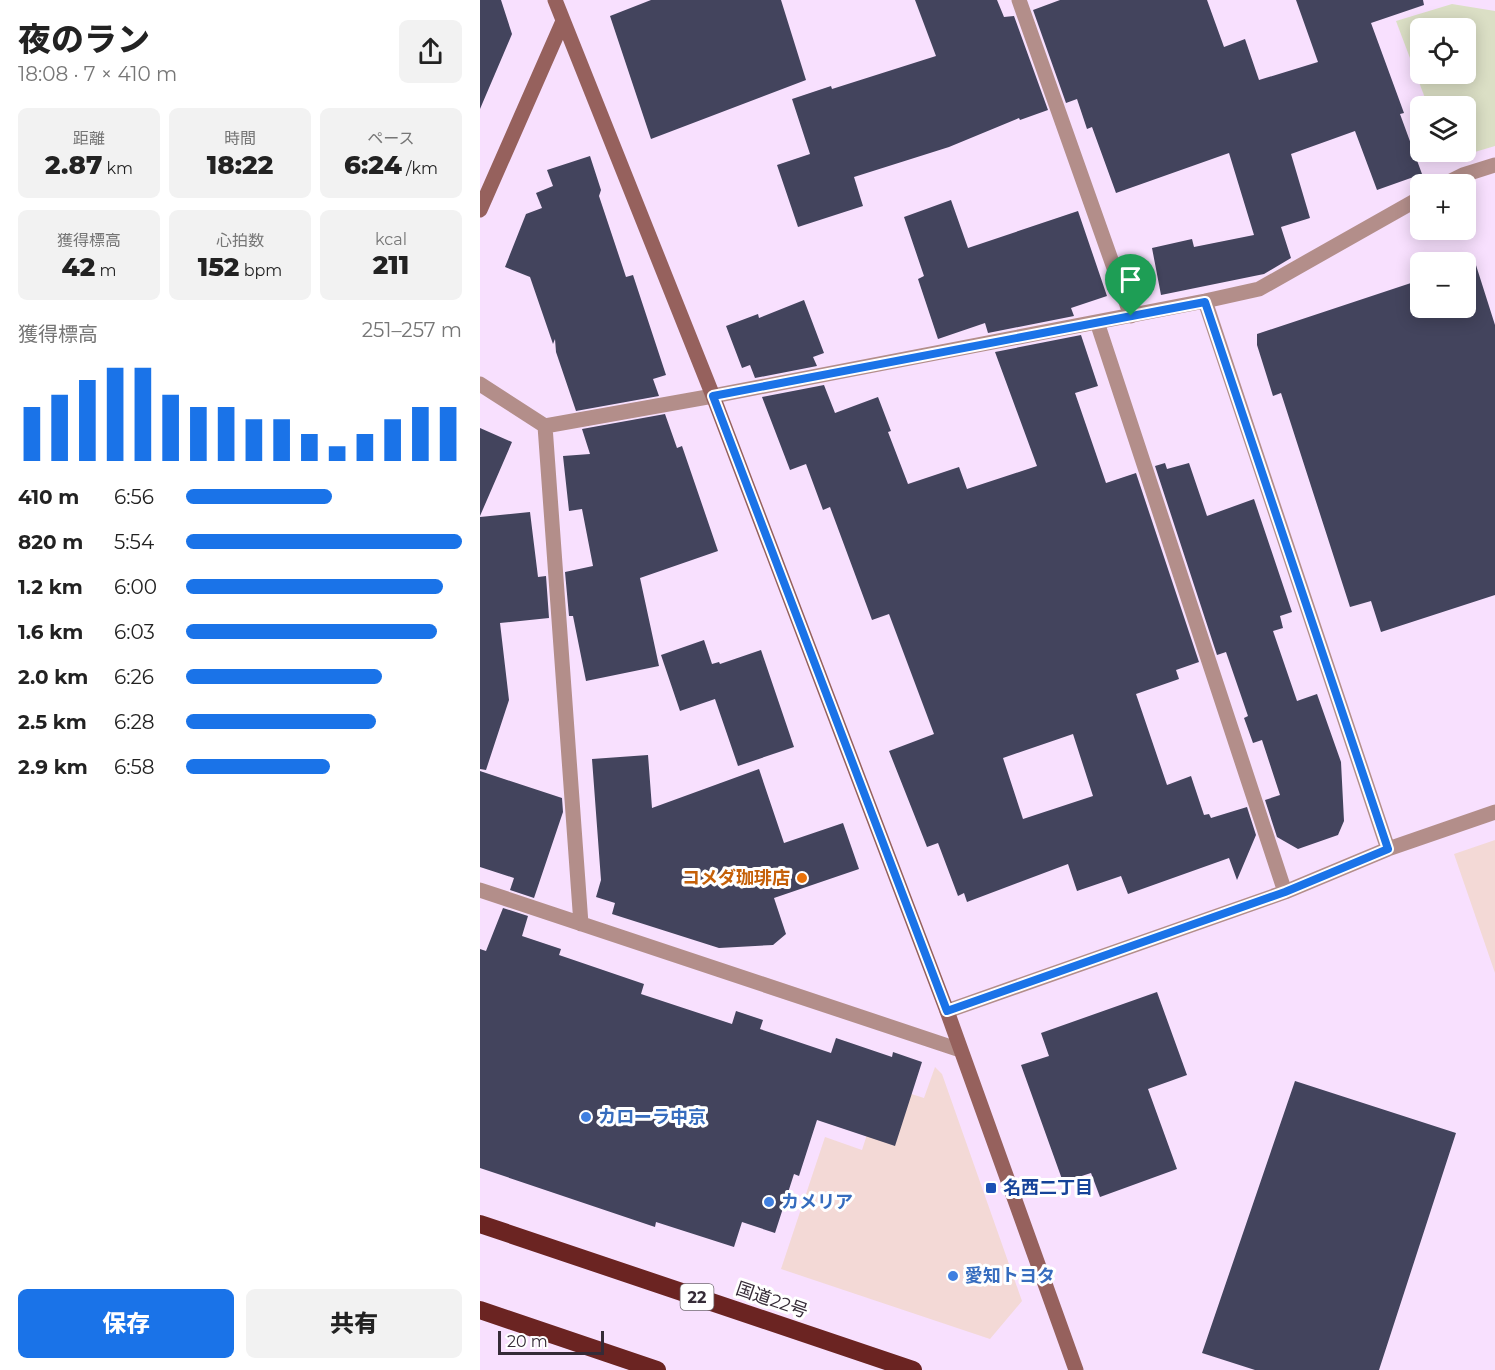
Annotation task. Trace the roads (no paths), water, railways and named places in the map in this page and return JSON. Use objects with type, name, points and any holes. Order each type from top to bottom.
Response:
[{"type":"highway","name":"国道22号","points":[[480,1224],[913,1370]]},
{"type":"highway","points":[[480,1310],[657,1370]]},
{"type":"street","points":[[555,0],[713,396],[947,1011],[1076,1370]]},
{"type":"street","points":[[1018,0],[1131,316]]},
{"type":"street","points":[[480,210],[563,21]]},
{"type":"street","points":[[1466,174],[1495,165]]},
{"type":"street","points":[[480,384],[545,426],[1205,302],[1259,289],[1410,204]]},
{"type":"street","points":[[1205,302],[1388,849]]},
{"type":"street","points":[[1097,322],[1285,892]]},
{"type":"street","points":[[545,426],[581,924]]},
{"type":"street","points":[[947,1011],[1285,892],[1388,849],[1495,812]]},
{"type":"street","points":[[480,890],[960,1050]]},
{"type":"place","name":"コメダ珈琲店","points":[[802,878]]},
{"type":"place","name":"カローラ中京","points":[[586,1117]]},
{"type":"place","name":"名西二丁目","points":[[991,1188]]},
{"type":"place","name":"カメリア","points":[[769,1202]]},
{"type":"place","name":"愛知トヨタ","points":[[953,1276]]}]
